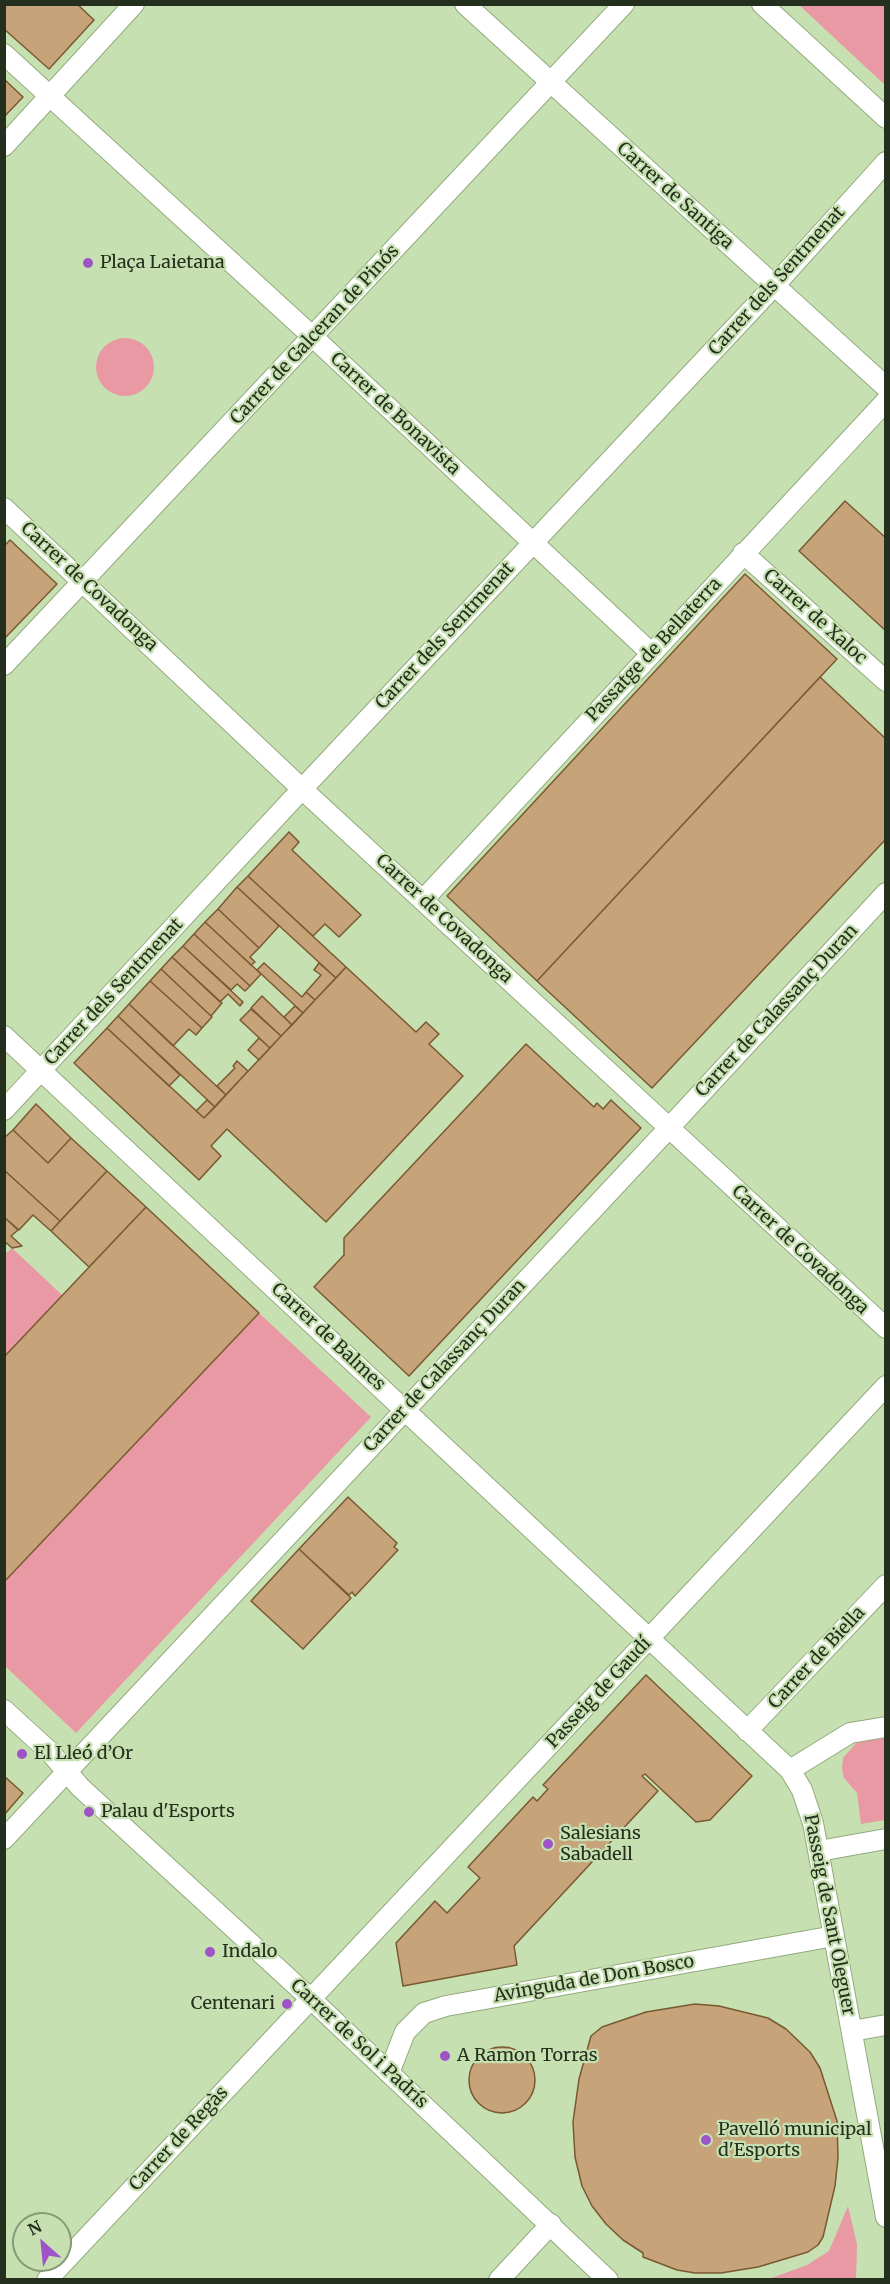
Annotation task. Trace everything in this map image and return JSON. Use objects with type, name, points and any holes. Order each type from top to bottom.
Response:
[{"type":"street","points":[[4,146],[134,4]]},
{"type":"street","name":"Carrer de Santiga","points":[[465,4],[885,387]]},
{"type":"street","name":"Carrer de Galceran de Pinós","points":[[4,665],[624,4]]},
{"type":"street","points":[[762,4],[885,118]]},
{"type":"street","name":"Carrer de Bonavista","points":[[4,54],[314,337],[532,544],[651,653]]},
{"type":"street","name":"Carrer dels Sentmenat","points":[[4,1110],[774,286],[885,162]]},
{"type":"street","name":"Passatge de Bellaterra","points":[[423,900],[885,401]]},
{"type":"street","name":"Carrer de Covadonga","points":[[4,508],[302,789],[885,1328]]},
{"type":"street","name":"Carrer de Xaloc","points":[[743,554],[885,681]]},
{"type":"street","name":"Carrer de Calassanç Duran","points":[[4,1839],[668,1129],[885,893]]},
{"type":"street","name":"Carrer de Balmes","points":[[4,1036],[405,1409],[649,1640]]},
{"type":"street","name":"Passeig de Gaudí","points":[[311,1999],[885,1386]]},
{"type":"street","name":"Carrer de Biella","points":[[747,1731],[885,1584]]},
{"type":"street","points":[[865,1607],[885,1603]]},
{"type":"street","name":"Passeig de Sant Oleguer","points":[[649,1640],[790,1770],[802,1790],[819,1851],[852,2031],[880,2147],[885,2217]]},
{"type":"street","name":"Carrer de Sol i Padrís","points":[[4,1710],[67,1771],[80,1787],[311,1999],[608,2280]]},
{"type":"street","points":[[790,1770],[850,1733],[885,1727]]},
{"type":"street","points":[[819,1851],[885,1839]]},
{"type":"street","name":"Avinguda de Don Bosco","points":[[388,2073],[405,2032],[424,2013],[446,2006],[834,1936]]},
{"type":"street","name":"Carrer de Regàs","points":[[48,2280],[311,1999]]},
{"type":"street","points":[[852,2031],[885,2025]]},
{"type":"street","points":[[499,2280],[550,2224]]},
{"type":"shaded area","points":[[799,5],[885,5],[885,85]]},
{"type":"shaded area","points":[[119,338],[131,338],[146,346],[154,361],[154,373],[146,388],[131,396],[119,396],[104,388],[96,373],[96,361],[104,346]]},
{"type":"shaded area","points":[[12,1248],[62,1295],[5,1357],[4,1255]]},
{"type":"shaded area","points":[[259,1313],[371,1417],[76,1733],[5,1666],[4,1582]]},
{"type":"shaded area","points":[[885,1736],[885,1820],[861,1824],[857,1793],[844,1778],[843,1758],[857,1742]]},
{"type":"shaded area","points":[[848,2206],[857,2244],[856,2279],[769,2279],[807,2265],[829,2251]]},
{"type":"building","points":[[4,4],[77,4],[94,20],[49,69],[4,29]]},
{"type":"building","points":[[4,79],[23,97],[4,117]]},
{"type":"building","points":[[845,501],[886,538],[886,631],[799,551]]},
{"type":"building","points":[[10,540],[57,584],[4,639],[4,546]]},
{"type":"building","points":[[745,574],[837,659],[537,981],[447,896]]},
{"type":"building","points":[[820,677],[886,739],[886,839],[652,1088],[537,981]]},
{"type":"building","points":[[289,832],[299,842],[292,850],[361,915],[339,937],[325,924],[313,936],[248,876]]},
{"type":"building","points":[[248,876],[346,967],[336,978],[237,887]]},
{"type":"building","points":[[237,887],[279,926],[259,948],[218,909]]},
{"type":"building","points":[[218,909],[259,948],[250,957],[255,962],[251,965],[205,922]]},
{"type":"building","points":[[205,922],[261,974],[250,986],[194,934]]},
{"type":"building","points":[[194,934],[250,986],[245,991],[237,984],[231,990],[183,946]]},
{"type":"building","points":[[183,946],[243,1002],[240,1006],[228,994],[220,1002],[172,957]]},
{"type":"building","points":[[172,957],[222,1003],[211,1016],[161,969]]},
{"type":"building","points":[[264,963],[302,997],[306,992],[315,1000],[303,1013],[257,970]]},
{"type":"building","points":[[319,963],[336,978],[315,1000],[306,992],[321,975],[314,970]]},
{"type":"building","points":[[346,967],[416,1032],[426,1022],[439,1034],[429,1044],[463,1076],[326,1222],[227,1129],[211,1146],[221,1156],[199,1180],[74,1063],[107,1028],[204,1118]]},
{"type":"building","points":[[161,969],[212,1017],[202,1028],[150,981]]},
{"type":"building","points":[[150,981],[202,1028],[196,1035],[189,1029],[173,1046],[129,1004]]},
{"type":"building","points":[[262,996],[292,1025],[281,1036],[251,1008]]},
{"type":"building","points":[[129,1004],[226,1095],[215,1107],[118,1016]]},
{"type":"building","points":[[295,1006],[303,1013],[292,1025],[284,1017]]},
{"type":"building","points":[[251,1009],[281,1036],[270,1048],[240,1020]]},
{"type":"building","points":[[118,1016],[180,1075],[169,1086],[107,1028]]},
{"type":"building","points":[[259,1038],[270,1048],[259,1060],[248,1050]]},
{"type":"building","points":[[526,1044],[594,1107],[597,1103],[603,1109],[611,1100],[641,1128],[409,1376],[314,1287],[344,1255],[344,1238]]},
{"type":"building","points":[[237,1061],[248,1071],[226,1095],[217,1086],[235,1068],[233,1066]]},
{"type":"building","points":[[207,1100],[215,1107],[204,1118],[196,1111]]},
{"type":"building","points":[[36,1104],[71,1138],[48,1163],[13,1130]]},
{"type":"building","points":[[13,1130],[48,1163],[71,1138],[107,1171],[60,1221],[4,1170],[4,1138]]},
{"type":"building","points":[[4,1170],[60,1221],[51,1231],[33,1215],[19,1230],[4,1217]]},
{"type":"building","points":[[107,1171],[146,1207],[89,1267],[51,1231]]},
{"type":"building","points":[[146,1207],[259,1313],[4,1582],[4,1357]]},
{"type":"building","points":[[4,1217],[18,1230],[11,1236],[22,1246],[12,1248],[4,1241]]},
{"type":"building","points":[[348,1497],[397,1543],[394,1547],[398,1550],[355,1596],[352,1592],[349,1595],[299,1549]]},
{"type":"building","points":[[299,1549],[351,1598],[303,1649],[251,1601]]},
{"type":"building","name":"Salesians Sabadell","points":[[646,1675],[752,1776],[710,1820],[696,1822],[645,1774],[642,1776],[658,1791],[514,1946],[517,1965],[403,1986],[396,1943],[435,1901],[447,1913],[480,1878],[468,1867],[533,1797],[537,1801],[548,1789],[543,1785]]},
{"type":"building","points":[[4,1776],[23,1793],[4,1815]]},
{"type":"building","name":"Pavelló municipal d'Esports","points":[[695,2004],[719,2006],[768,2018],[786,2029],[810,2052],[820,2068],[837,2121],[838,2158],[835,2186],[823,2237],[818,2245],[808,2252],[758,2267],[721,2273],[677,2270],[643,2257],[643,2253],[623,2240],[592,2206],[582,2186],[575,2157],[573,2122],[579,2079],[591,2036],[602,2027],[646,2012]]},
{"type":"building","points":[[495,2047],[509,2047],[521,2052],[530,2061],[535,2080],[533,2093],[526,2104],[509,2113],[495,2113],[483,2108],[474,2099],[469,2087],[469,2073],[474,2061],[483,2052]]},
{"type":"place","name":"Plaça Laietana","points":[[88,263]]},
{"type":"place","name":"El Lleó d’Or","points":[[22,1754]]},
{"type":"place","name":"Palau d'Esports","points":[[89,1812]]},
{"type":"place","name":"Salesians Sabadell","points":[[548,1844]]},
{"type":"place","name":"Indalo","points":[[210,1952]]},
{"type":"place","name":"Centenari","points":[[287,2004]]},
{"type":"place","name":"A Ramon Torras","points":[[445,2056]]},
{"type":"place","name":"Pavelló municipal d'Esports","points":[[706,2140]]}]
